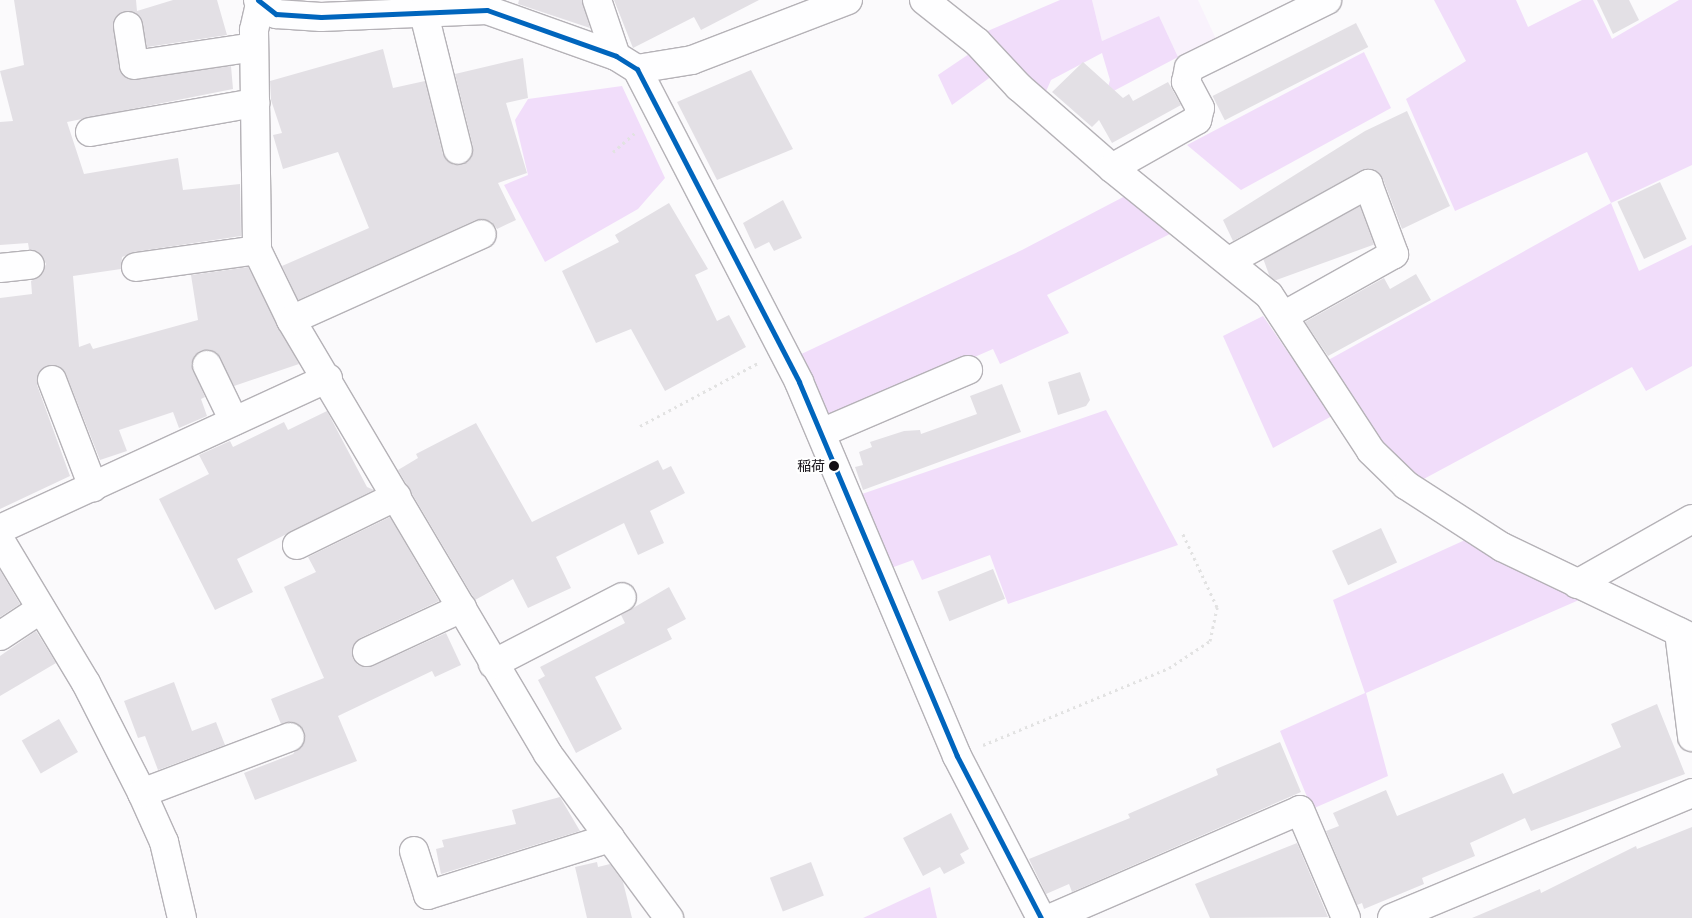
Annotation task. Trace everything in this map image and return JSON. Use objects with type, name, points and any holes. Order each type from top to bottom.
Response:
[{"type":"street","points":[[597,0],[627,63],[783,350],[821,433],[957,756],[1041,918]]},
{"type":"street","points":[[669,918],[548,754],[493,664],[328,378],[291,320],[257,250],[254,47],[259,2],[276,14],[321,16],[424,10],[488,10],[627,63],[692,60],[848,0]]},
{"type":"street","points":[[1112,168],[1197,120],[1200,108],[1186,82],[1189,68],[1327,0]]},
{"type":"street","points":[[936,3],[1112,168],[1231,260],[1269,295],[1371,451],[1406,485],[1502,547],[1685,635],[1692,737]]},
{"type":"street","points":[[424,10],[458,150]]},
{"type":"street","points":[[128,26],[134,65],[254,47]]},
{"type":"street","points":[[90,132],[255,103]]},
{"type":"street","points":[[1231,260],[1368,184],[1394,254],[1283,316]]},
{"type":"street","points":[[291,320],[482,234]]},
{"type":"street","points":[[136,267],[257,250]]},
{"type":"street","points":[[0,268],[30,265]]},
{"type":"street","points":[[207,365],[234,421]]},
{"type":"street","points":[[821,433],[968,370]]},
{"type":"street","points":[[0,529],[328,378]]},
{"type":"street","points":[[52,380],[93,487]]},
{"type":"street","points":[[297,545],[397,496]]},
{"type":"street","points":[[1577,584],[1692,519]]},
{"type":"street","points":[[0,540],[86,683],[142,793],[164,842],[182,918]]},
{"type":"street","points":[[493,664],[622,597]]},
{"type":"street","points":[[367,652],[462,608]]},
{"type":"street","points":[[0,636],[41,609]]},
{"type":"street","points":[[142,793],[290,737]]},
{"type":"street","points":[[1392,918],[1692,793]]},
{"type":"street","points":[[1051,918],[1300,810],[1346,918]]},
{"type":"street","points":[[414,851],[428,895],[610,838]]},
{"type":"path","points":[[613,152],[641,127]]},
{"type":"path","points":[[640,426],[783,350]]},
{"type":"path","points":[[957,756],[1169,668],[1210,641],[1217,607],[1183,534]]},
{"type":"shaded area","points":[[1060,0],[1092,0],[1102,41],[1159,16],[1178,57],[1106,95],[1110,80],[1102,53],[1051,80],[1044,96],[983,33]]},
{"type":"shaded area","points":[[1092,0],[1198,0],[1216,39],[1178,57],[1159,16],[1102,41]]},
{"type":"shaded area","points":[[1434,0],[1516,0],[1528,27],[1582,0],[1593,0],[1612,39],[1679,0],[1692,0],[1692,165],[1611,203],[1587,152],[1455,211],[1406,99],[1466,61]]},
{"type":"shaded area","points":[[1364,52],[1391,108],[1241,190],[1187,145]]},
{"type":"shaded area","points":[[969,54],[992,76],[952,105],[938,75]]},
{"type":"shaded area","points":[[622,86],[665,178],[638,209],[545,262],[504,185],[528,175],[515,120],[528,99]]},
{"type":"shaded area","points":[[1129,194],[1176,231],[1047,295],[1069,333],[1000,364],[993,349],[832,419],[795,357],[1022,250]]},
{"type":"shaded area","points":[[1611,203],[1639,271],[1692,245],[1692,366],[1646,391],[1632,367],[1420,481],[1380,442],[1323,363]]},
{"type":"shaded area","points":[[1263,316],[1332,416],[1273,448],[1223,336]]},
{"type":"shaded area","points":[[1106,410],[1178,545],[1008,604],[990,555],[922,580],[913,560],[891,568],[862,494]]},
{"type":"shaded area","points":[[1465,540],[1579,600],[1366,693],[1388,776],[1312,809],[1280,731],[1365,693],[1333,600]]},
{"type":"shaded area","points":[[930,887],[937,918],[863,918]]},
{"type":"building","points":[[14,0],[136,0],[137,11],[173,0],[217,0],[227,35],[147,47],[140,16],[125,11],[114,20],[119,67],[128,79],[231,66],[233,89],[67,122],[84,174],[178,158],[183,190],[240,184],[241,236],[134,252],[122,257],[121,269],[73,276],[79,347],[90,343],[93,349],[198,320],[191,275],[248,267],[299,364],[234,386],[216,352],[201,351],[191,364],[205,397],[201,399],[207,416],[179,428],[173,412],[119,430],[127,451],[100,460],[66,374],[55,365],[46,366],[37,377],[37,385],[70,476],[0,509],[0,298],[32,294],[31,281],[39,277],[46,264],[42,256],[29,249],[28,243],[0,245],[0,122],[13,121],[0,71],[24,65]]},
{"type":"building","points":[[519,0],[582,0],[590,28],[518,4]]},
{"type":"building","points":[[614,0],[759,0],[701,30],[694,17],[633,48]]},
{"type":"building","points":[[1597,0],[1629,0],[1639,20],[1613,34]]},
{"type":"building","points":[[1356,23],[1368,47],[1225,120],[1213,96]]},
{"type":"building","points":[[383,49],[393,88],[425,81],[443,154],[454,165],[469,161],[473,147],[455,74],[523,58],[528,98],[506,103],[527,173],[498,183],[516,220],[497,229],[491,221],[476,220],[298,300],[282,266],[369,228],[338,152],[283,169],[273,135],[282,133],[271,100],[270,81]]},
{"type":"building","points":[[1083,62],[1123,98],[1129,94],[1133,101],[1168,82],[1181,105],[1112,143],[1099,120],[1092,127],[1052,92]]},
{"type":"building","points":[[751,70],[793,149],[717,180],[677,102]]},
{"type":"building","points":[[1407,111],[1450,206],[1402,229],[1383,179],[1369,168],[1233,241],[1223,220],[1365,131]]},
{"type":"building","points":[[1660,182],[1687,239],[1644,259],[1617,202]]},
{"type":"building","points":[[783,200],[802,238],[774,251],[769,242],[755,249],[743,223]]},
{"type":"building","points":[[669,203],[708,269],[695,275],[717,321],[729,315],[746,347],[665,391],[631,329],[596,343],[562,271],[619,242],[615,235]]},
{"type":"building","points":[[1360,206],[1374,245],[1272,282],[1258,243]]},
{"type":"building","points":[[1416,274],[1431,300],[1328,356],[1305,322],[1384,278],[1390,289]]},
{"type":"building","points":[[1080,372],[1090,400],[1086,406],[1058,415],[1048,382]]},
{"type":"building","points":[[1002,384],[1021,432],[863,490],[855,467],[863,465],[859,452],[872,447],[870,442],[904,431],[920,430],[921,434],[977,414],[970,396]]},
{"type":"building","points":[[327,411],[367,487],[374,490],[237,559],[253,592],[215,610],[159,499],[209,474],[199,455],[230,441],[233,447],[284,422],[288,430]]},
{"type":"building","points":[[476,423],[532,522],[658,460],[663,470],[671,466],[685,493],[650,511],[664,543],[638,555],[624,523],[556,557],[571,588],[528,608],[513,579],[475,600],[398,470],[418,458],[416,454]]},
{"type":"building","points":[[390,517],[439,601],[360,638],[352,650],[353,659],[358,665],[373,666],[446,633],[461,665],[435,677],[432,671],[338,716],[357,761],[255,800],[244,773],[293,754],[305,739],[299,725],[281,724],[271,699],[324,678],[284,587],[316,572],[308,557]]},
{"type":"building","points":[[1381,528],[1397,562],[1348,585],[1332,551]]},
{"type":"building","points":[[993,569],[1005,599],[949,621],[937,591]]},
{"type":"building","points":[[0,570],[20,604],[0,617]]},
{"type":"building","points":[[669,587],[686,619],[667,629],[672,639],[595,677],[622,729],[576,753],[538,680],[545,676],[540,667],[625,623],[621,615]]},
{"type":"building","points":[[36,631],[56,663],[0,696],[0,656]]},
{"type":"building","points":[[174,682],[192,731],[216,722],[225,745],[158,770],[145,736],[138,738],[124,701]]},
{"type":"building","points":[[1657,704],[1685,774],[1531,831],[1525,818],[1470,843],[1475,856],[1422,878],[1424,884],[1364,909],[1362,903],[1357,905],[1326,831],[1339,826],[1333,813],[1386,790],[1397,816],[1503,773],[1513,794],[1621,747],[1611,724]]},
{"type":"building","points":[[59,719],[78,752],[41,773],[22,740]]},
{"type":"building","points":[[1280,742],[1301,792],[1072,892],[1069,884],[1046,894],[1029,859],[1130,818],[1128,814],[1218,775],[1216,769]]},
{"type":"building","points":[[560,797],[580,831],[441,874],[436,849],[444,847],[442,840],[516,824],[512,810]]},
{"type":"building","points":[[951,813],[969,849],[960,854],[965,863],[944,874],[940,867],[923,876],[903,838]]},
{"type":"building","points":[[1692,827],[1692,918],[1472,918],[1540,889],[1541,893],[1636,846],[1637,849]]},
{"type":"building","points":[[1297,843],[1328,917],[1210,918],[1195,884]]},
{"type":"building","points":[[597,862],[598,867],[610,864],[623,882],[632,918],[587,918],[575,867]]},
{"type":"building","points":[[811,862],[824,896],[783,911],[770,878]]},
{"type":"transit line","points":[[258,0],[276,14],[321,17],[487,10],[616,56],[637,69],[799,382],[957,756],[1041,918]]},
{"type":"place","name":"稲荷","points":[[834,466]]}]
